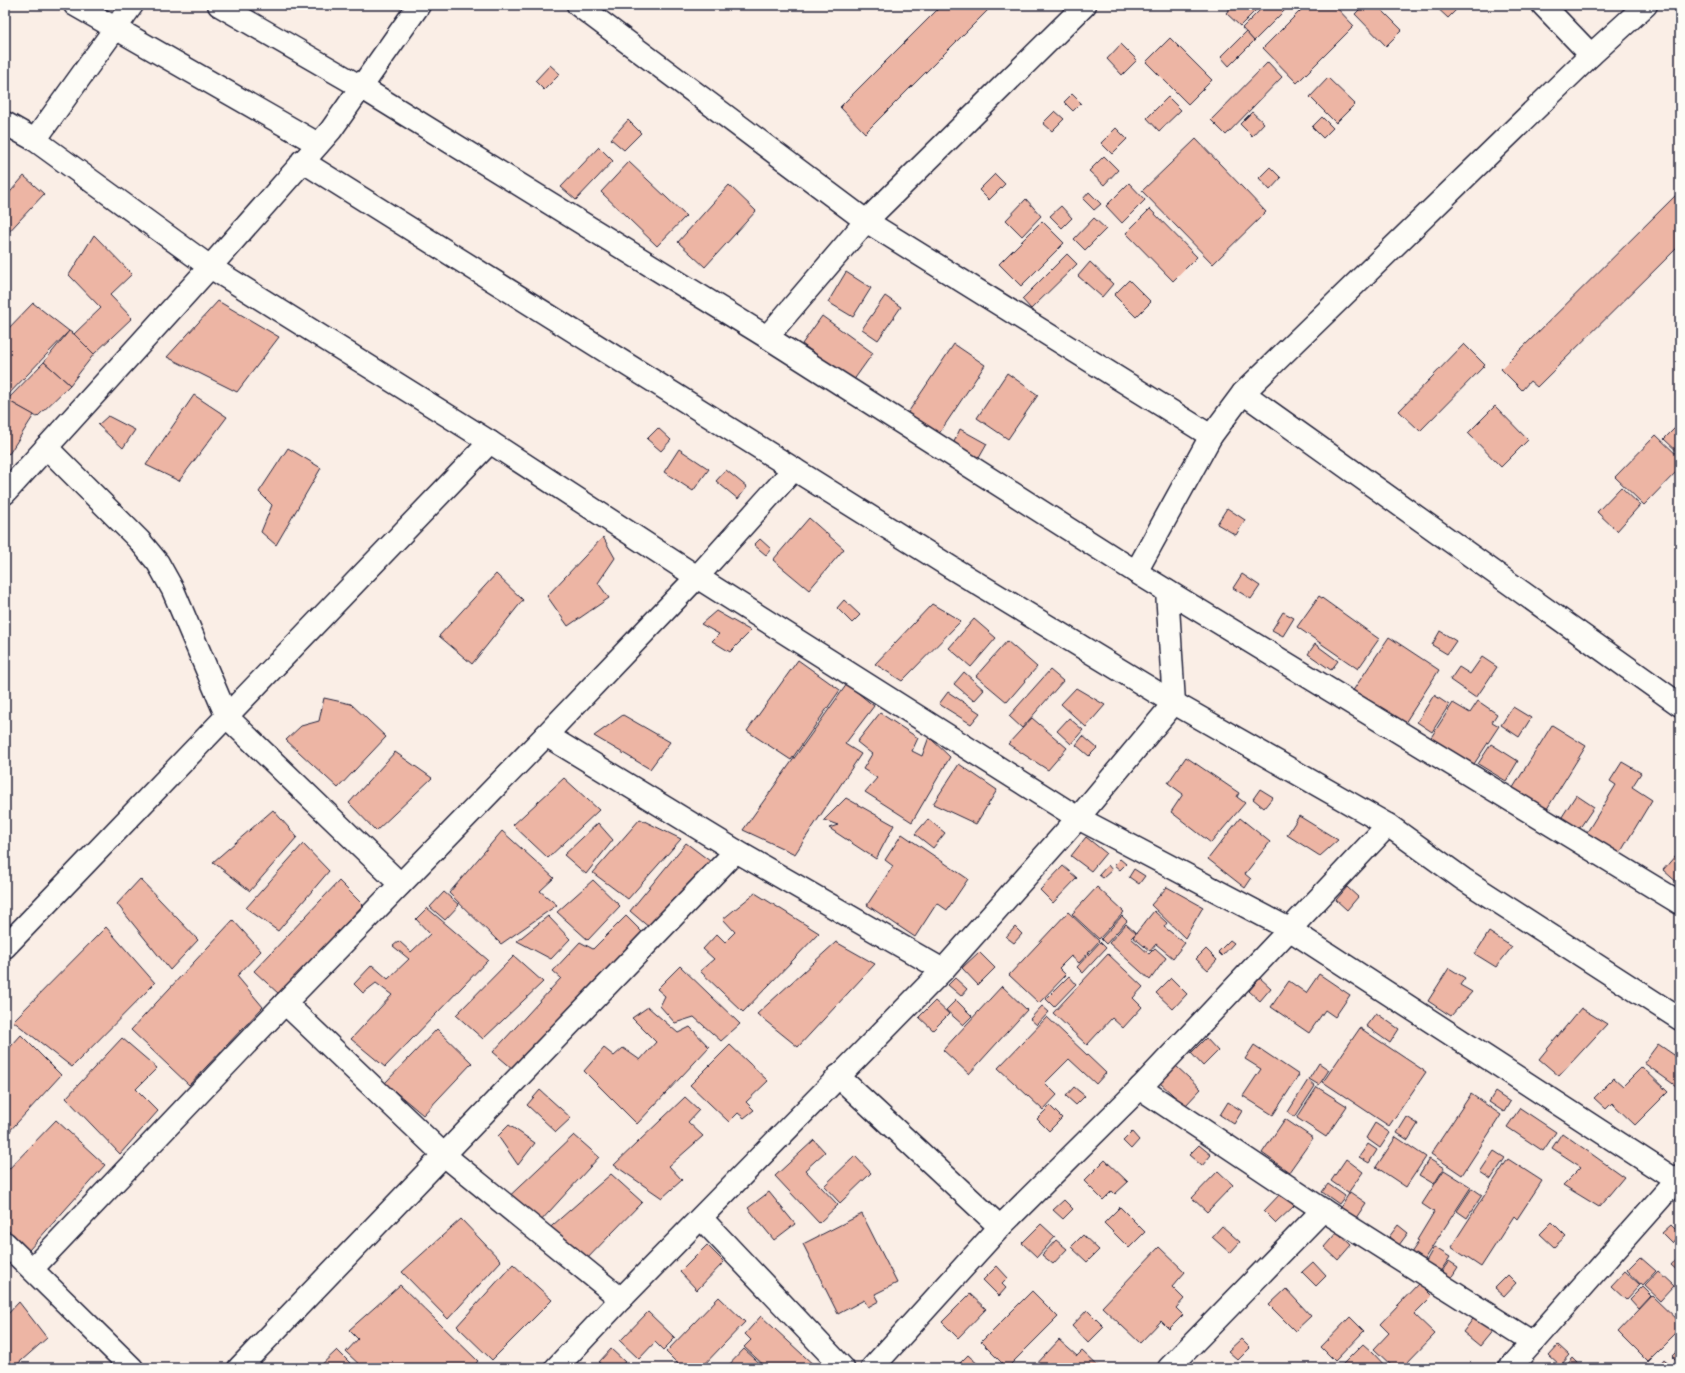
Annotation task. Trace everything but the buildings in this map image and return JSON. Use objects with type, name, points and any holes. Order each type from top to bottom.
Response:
[{"type":"street","points":[[75,5],[318,144]]},
{"type":"street","points":[[35,140],[132,5]]},
{"type":"street","points":[[219,5],[361,87],[767,337],[1167,592],[1680,903]]},
{"type":"street","points":[[5,493],[210,267],[330,130],[419,5]]},
{"type":"street","points":[[578,5],[866,221],[1211,436]]},
{"type":"street","points":[[767,337],[866,221],[1085,5]]},
{"type":"street","points":[[1543,5],[1591,55]]},
{"type":"street","points":[[1136,572],[1211,436],[1243,394],[1591,55],[1646,5]]},
{"type":"street","points":[[7,127],[35,140],[210,267],[490,442],[697,577],[1078,818],[1289,929],[1679,1180],[1510,1368]]},
{"type":"street","points":[[302,161],[952,568],[1174,703],[1388,825],[1463,879],[1680,1019]]},
{"type":"street","points":[[1243,394],[1680,705]]},
{"type":"street","points":[[5,947],[490,442]]},
{"type":"street","points":[[46,447],[139,540],[158,563],[173,590],[226,717],[400,884]]},
{"type":"street","points":[[32,1269],[285,1003],[546,735],[697,577],[794,469]]},
{"type":"street","points":[[556,1368],[621,1299],[943,970],[1078,818],[1174,703],[1167,592]]},
{"type":"street","points":[[546,735],[736,851],[943,970]]},
{"type":"street","points":[[872,1368],[1000,1227],[1140,1088],[1388,825]]},
{"type":"street","points":[[239,1368],[736,851]]},
{"type":"street","points":[[285,1003],[444,1155],[621,1299]]},
{"type":"street","points":[[838,1076],[1000,1227]]},
{"type":"street","points":[[1140,1088],[1323,1210],[1533,1343]]},
{"type":"street","points":[[1169,1368],[1323,1210]]},
{"type":"street","points":[[701,1218],[843,1368]]},
{"type":"street","points":[[5,1243],[132,1368]]}]
